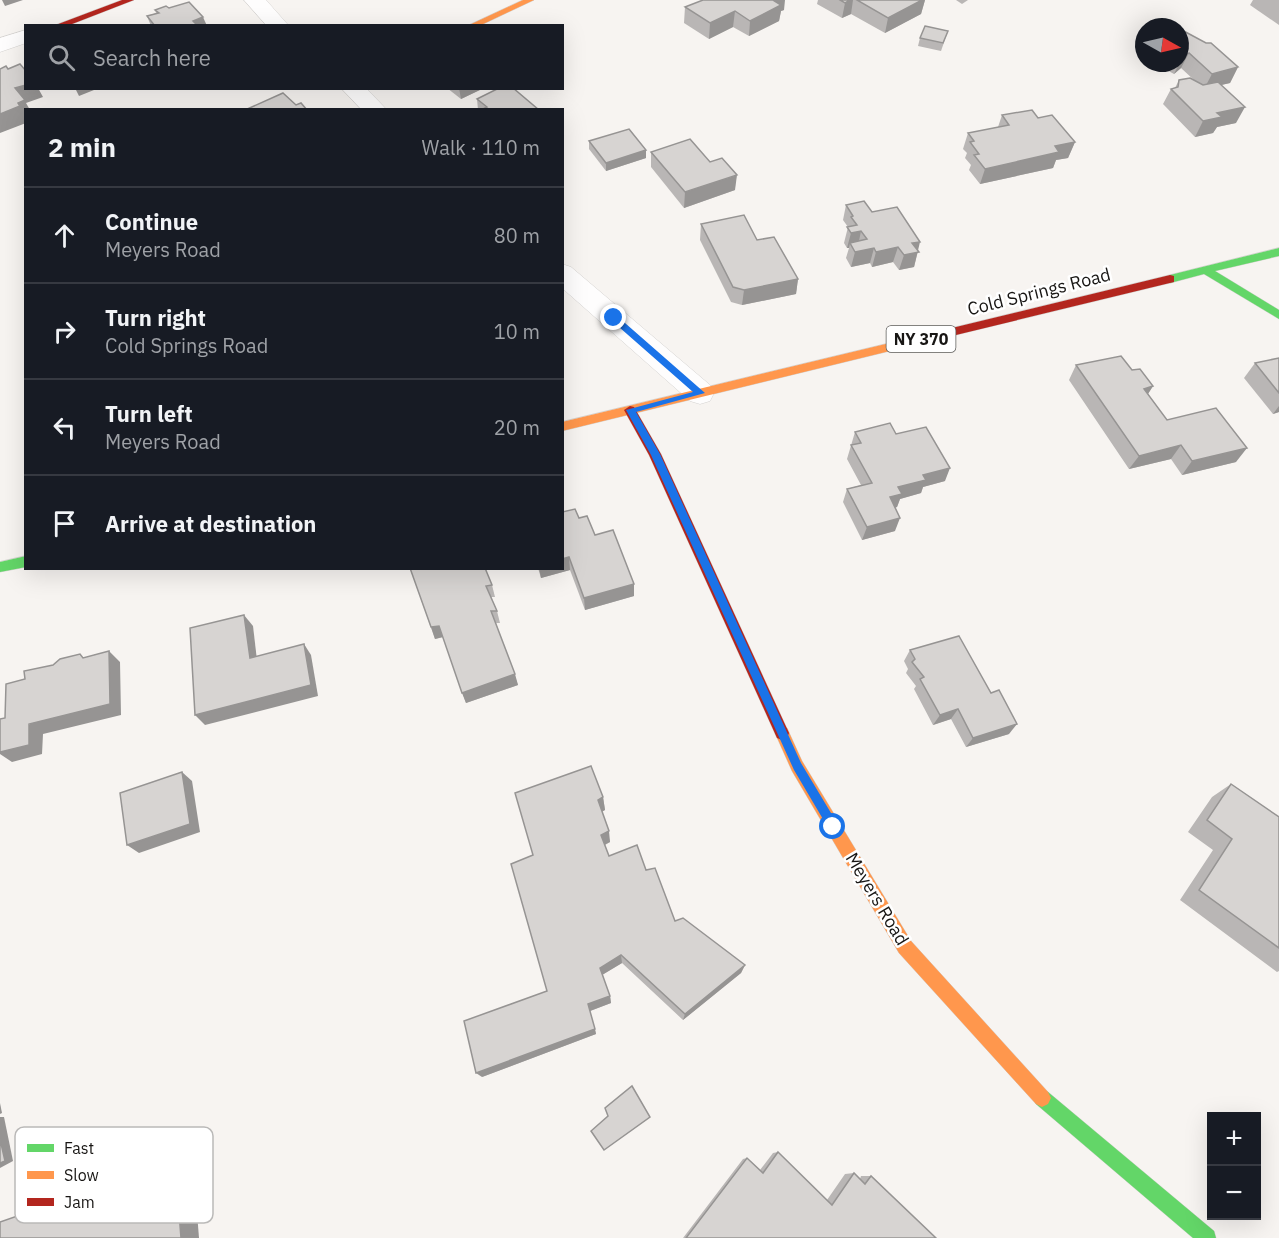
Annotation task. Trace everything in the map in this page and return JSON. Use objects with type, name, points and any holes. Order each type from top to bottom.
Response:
[{"type":"street","points":[[63,24],[130,0]]},
{"type":"street","points":[[254,0],[277,24]]},
{"type":"street","points":[[476,24],[531,0]]},
{"type":"street","points":[[0,45],[24,37]]},
{"type":"street","points":[[354,90],[374,108]]},
{"type":"street","name":"Cold Springs Road","points":[[564,426],[1279,252]]},
{"type":"street","points":[[1205,270],[1279,315]]},
{"type":"street","points":[[564,275],[700,393]]},
{"type":"street","name":"Meyers Road","points":[[630,410],[656,454],[797,766],[905,947],[1050,1107],[1207,1238]]},
{"type":"street","points":[[0,567],[24,561]]},
{"type":"building","points":[[703,0],[773,0],[781,5],[750,21],[735,11],[710,23],[685,7]]},
{"type":"building","points":[[857,0],[922,0],[888,18]]},
{"type":"building","points":[[189,2],[203,17],[193,21],[196,24],[153,24],[147,16],[159,13],[155,10],[166,6],[169,8]]},
{"type":"building","points":[[925,26],[948,31],[943,43],[920,38]]},
{"type":"building","points":[[1189,34],[1206,43],[1211,43],[1238,67],[1212,74],[1189,53]]},
{"type":"building","points":[[20,64],[24,69],[24,86],[15,88],[25,100],[18,103],[20,106],[0,114],[0,69],[6,66],[8,69]]},
{"type":"building","points":[[1190,78],[1203,85],[1218,82],[1245,107],[1217,113],[1222,117],[1203,121],[1171,89],[1178,87],[1179,80]]},
{"type":"building","points":[[495,90],[515,90],[537,108],[485,108],[487,107],[477,99]]},
{"type":"building","points":[[283,93],[296,105],[301,103],[305,108],[249,108]]},
{"type":"building","points":[[1032,110],[1038,118],[1052,115],[1075,142],[1055,146],[1059,152],[985,169],[974,155],[979,154],[970,142],[974,141],[968,133],[1009,125],[1002,115]]},
{"type":"building","points":[[629,129],[646,150],[606,163],[589,141]]},
{"type":"building","points":[[690,139],[710,162],[722,158],[737,175],[685,192],[651,152]]},
{"type":"building","points":[[864,201],[872,212],[897,207],[920,242],[912,243],[919,252],[904,255],[898,247],[876,252],[874,248],[855,252],[850,243],[867,239],[861,231],[851,233],[847,227],[857,225],[846,205]]},
{"type":"building","points":[[744,215],[757,240],[774,237],[798,279],[744,290],[733,287],[701,224]]},
{"type":"building","points":[[1121,356],[1132,370],[1140,369],[1153,386],[1144,389],[1167,420],[1216,408],[1247,448],[1192,461],[1181,445],[1139,456],[1076,365]]},
{"type":"building","points":[[1279,358],[1279,393],[1255,363]]},
{"type":"building","points":[[890,423],[896,434],[926,427],[950,468],[923,475],[926,480],[898,487],[902,494],[890,497],[900,518],[867,527],[847,489],[872,483],[851,445],[861,443],[855,432]]},
{"type":"building","points":[[575,509],[579,518],[587,516],[595,535],[613,530],[634,584],[584,598],[569,557],[564,558],[564,512]]},
{"type":"building","points":[[411,570],[486,570],[492,585],[486,586],[497,611],[491,611],[515,674],[462,693],[439,626],[431,627]]},
{"type":"building","points":[[244,615],[250,658],[304,644],[311,685],[195,715],[190,628]]},
{"type":"building","points":[[959,636],[991,693],[999,690],[1017,724],[973,738],[958,709],[940,715],[920,679],[924,677],[912,662],[915,659],[910,650]]},
{"type":"building","points":[[109,651],[110,704],[29,724],[29,745],[0,752],[0,719],[5,718],[6,684],[25,679],[24,671],[53,665],[60,659],[80,654],[83,658]]},
{"type":"building","points":[[591,766],[603,797],[598,800],[609,831],[601,835],[609,856],[637,845],[646,870],[655,868],[675,921],[683,918],[745,965],[685,1014],[621,955],[600,968],[610,996],[588,1004],[595,1029],[476,1073],[464,1021],[547,991],[511,864],[533,855],[515,793]]},
{"type":"building","points":[[182,772],[190,824],[127,845],[120,793]]},
{"type":"building","points":[[1231,784],[1279,817],[1279,948],[1199,890],[1232,839],[1207,820]]},
{"type":"building","points":[[632,1086],[650,1117],[604,1150],[591,1131],[608,1116],[605,1108]]},
{"type":"building","points":[[0,1139],[5,1161],[0,1163]]},
{"type":"building","points":[[778,1152],[832,1205],[854,1173],[865,1184],[871,1176],[936,1238],[686,1238],[747,1158],[763,1173]]},
{"type":"building","points":[[15,1217],[15,1223],[180,1223],[181,1238],[0,1238],[0,1222]]},
{"type":"traffic: fast","points":[[1170,279],[1279,252]]},
{"type":"traffic: fast","points":[[1205,270],[1279,315]]},
{"type":"traffic: fast","points":[[0,567],[24,561]]},
{"type":"traffic: fast","points":[[1042,1098],[1207,1238]]},
{"type":"traffic: slow","points":[[476,24],[530,0]]},
{"type":"traffic: slow","points":[[564,427],[894,346]]},
{"type":"traffic: slow","points":[[782,733],[797,766],[905,947],[1042,1098]]},
{"type":"traffic: jam","points":[[63,24],[130,0]]},
{"type":"traffic: jam","points":[[894,346],[1170,279]]},
{"type":"traffic: jam","points":[[630,410],[655,454],[782,733]]},
{"type":"route","points":[[614,318],[700,393],[630,410],[656,454],[797,766],[833,827]]}]
